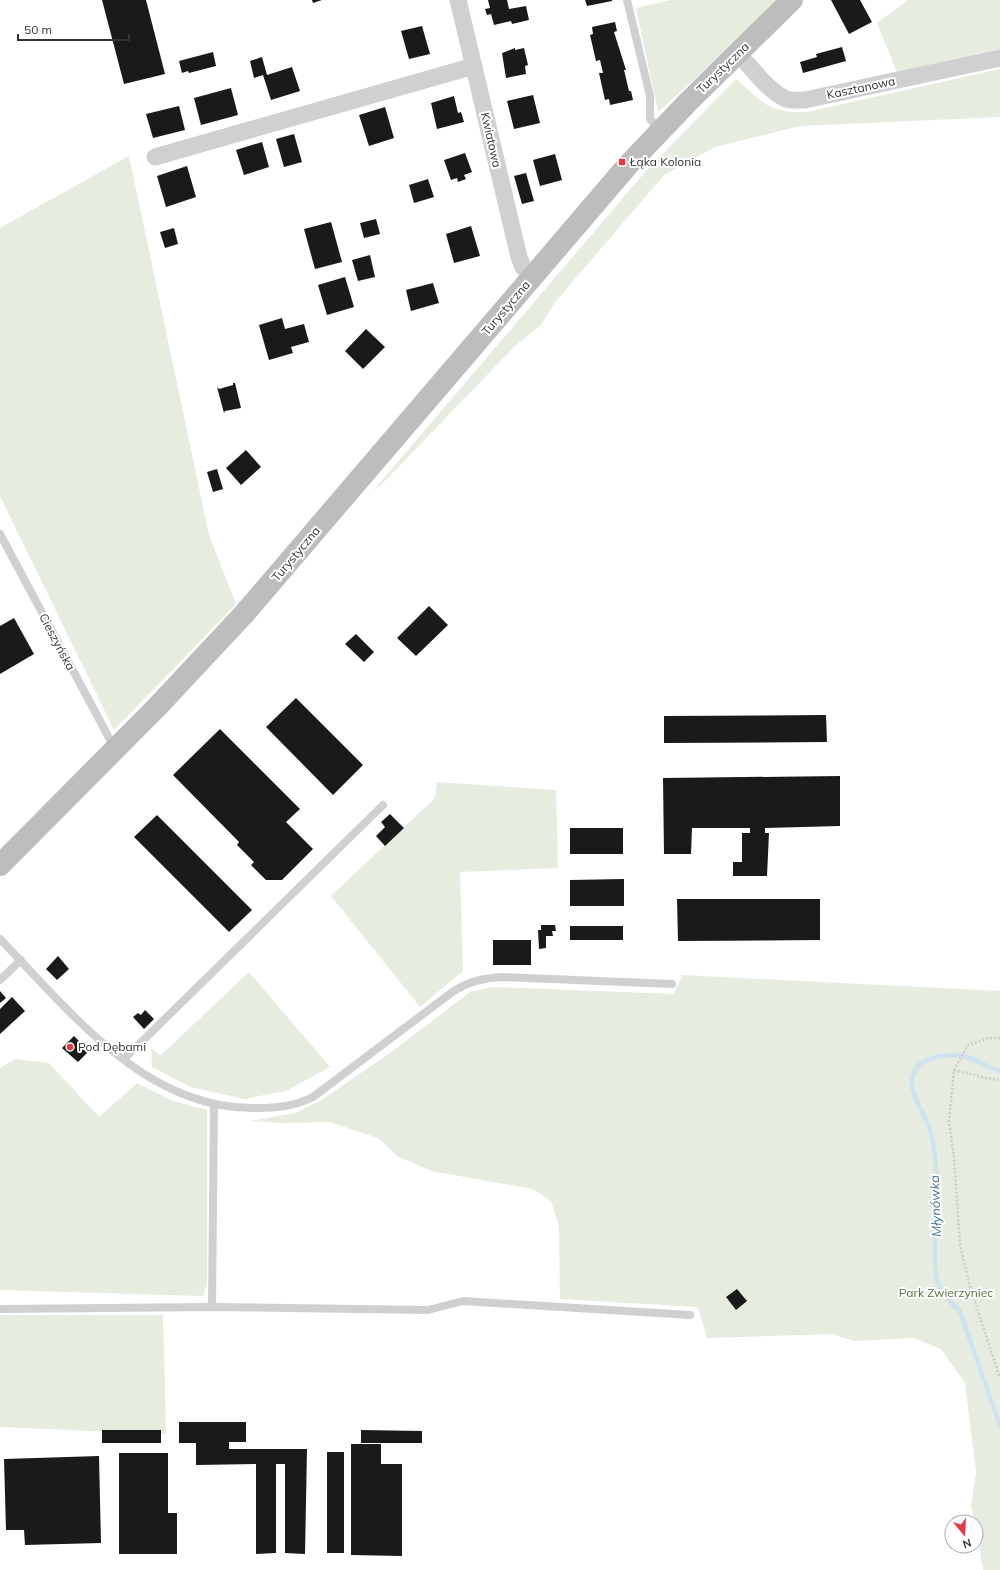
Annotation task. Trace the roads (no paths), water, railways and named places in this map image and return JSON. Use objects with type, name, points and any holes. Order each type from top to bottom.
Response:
[{"type":"main road","name":"Turystyczna","points":[[116,749],[232,627],[533,275],[660,130],[792,0]]},
{"type":"main road","points":[[0,865],[116,749]]},
{"type":"street","name":"Kwiatowa","points":[[458,0],[519,257],[524,267],[533,275]]},
{"type":"street","name":"Kasztanowa","points":[[738,53],[773,90],[787,99],[792,100],[805,100],[1000,58]]},
{"type":"street","points":[[155,157],[474,66]]},
{"type":"lane","points":[[627,0],[650,96],[650,119],[660,130]]},
{"type":"lane","name":"Cieszyńska","points":[[0,534],[111,744],[116,749]]},
{"type":"lane","points":[[124,1059],[383,805]]},
{"type":"lane","points":[[0,939],[82,1026],[146,1076],[174,1090],[214,1104],[240,1108],[283,1107],[302,1102],[313,1097],[451,993],[463,985],[477,980],[504,978],[672,984]]},
{"type":"lane","points":[[0,980],[21,960]]},
{"type":"lane","points":[[212,1307],[214,1104]]},
{"type":"lane","points":[[0,1309],[212,1307],[428,1310],[463,1301],[690,1316]]},
{"type":"waterway","name":"Młynówka","points":[[1000,1071],[970,1058],[947,1055],[933,1058],[920,1064],[912,1078],[914,1093],[931,1135],[936,1165],[935,1271],[937,1280],[946,1297],[960,1311],[1000,1426]]},
{"type":"place","name":"Łąka Kolonia","points":[[622,162]]},
{"type":"place","name":"Pod Dębami","points":[[70,1047]]},
{"type":"park label","name":"Park Zwierzyniec","points":[[946,1293]]}]
